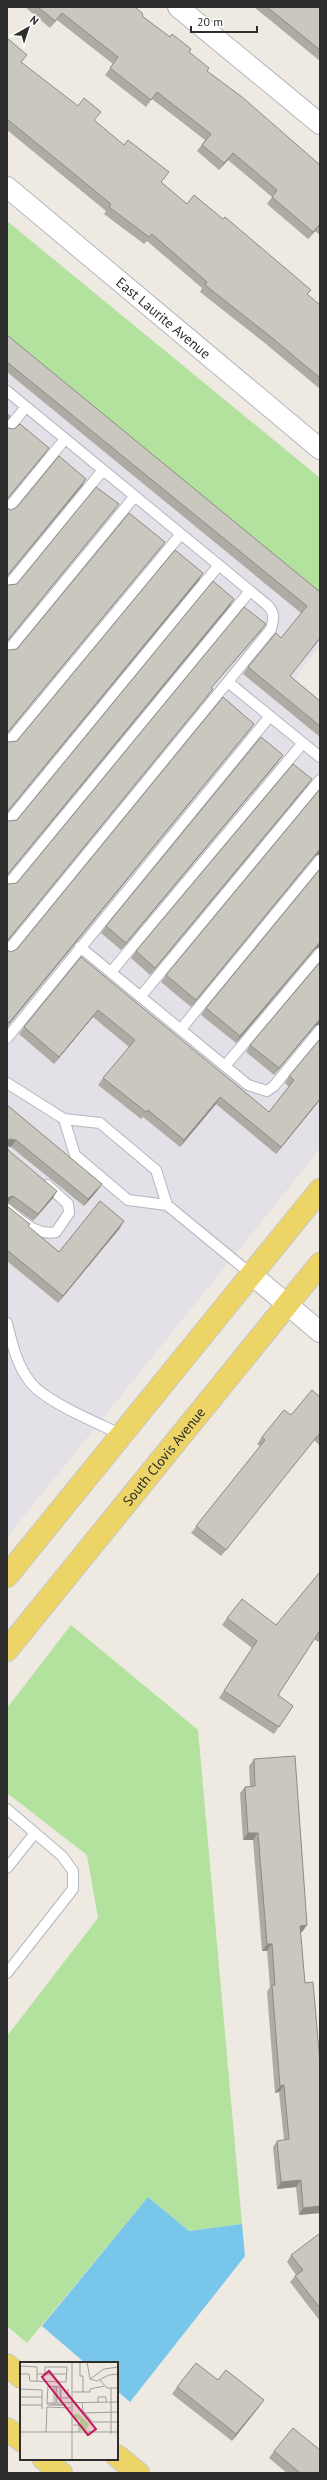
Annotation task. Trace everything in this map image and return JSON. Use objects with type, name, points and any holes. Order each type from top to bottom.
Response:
[{"type":"main road","points":[[7,1576],[320,1190]]},
{"type":"main road","name":"South Clovis Avenue","points":[[7,1650],[320,1264]]},
{"type":"main road","points":[[7,2365],[20,2376]]},
{"type":"main road","points":[[7,2429],[20,2439]]},
{"type":"main road","points":[[118,2457],[138,2473]]},
{"type":"main road","points":[[45,2460],[61,2473]]},
{"type":"street","points":[[178,7],[320,124]]},
{"type":"street","name":"East Laurite Avenue","points":[[7,187],[320,449]]},
{"type":"street","points":[[251,1274],[320,1332]]},
{"type":"lane","points":[[7,391],[250,591],[273,611],[274,619],[271,629],[7,952]]},
{"type":"lane","points":[[7,430],[26,407]]},
{"type":"lane","points":[[7,510],[66,439]]},
{"type":"lane","points":[[7,587],[103,470]]},
{"type":"lane","points":[[7,652],[135,496]]},
{"type":"lane","points":[[7,744],[181,534]]},
{"type":"lane","points":[[7,823],[219,565]]},
{"type":"lane","points":[[7,886],[250,591]]},
{"type":"lane","points":[[228,682],[320,757]]},
{"type":"lane","points":[[7,1038],[270,716]]},
{"type":"lane","points":[[111,972],[303,743]]},
{"type":"lane","points":[[140,996],[320,780]]},
{"type":"lane","points":[[181,1029],[320,860]]},
{"type":"lane","points":[[80,947],[248,1085],[267,1091],[274,1086],[320,1030]]},
{"type":"lane","points":[[225,1066],[320,953]]},
{"type":"lane","points":[[7,1083],[64,1119],[100,1123],[156,1170],[167,1205]]},
{"type":"lane","points":[[64,1119],[75,1155],[128,1200],[167,1205],[251,1274]]},
{"type":"lane","points":[[7,1209],[30,1227],[45,1234],[56,1232],[69,1213],[68,1204],[37,1177]]},
{"type":"lane","points":[[7,1323],[15,1356],[31,1384],[54,1400],[122,1435]]},
{"type":"lane","points":[[7,1810],[62,1856],[73,1871],[73,1889],[7,1973]]},
{"type":"lane","points":[[7,1867],[35,1833]]},
{"type":"shaded area","points":[[7,348],[320,603],[320,646],[288,687],[320,713],[320,1149],[7,1537]]},
{"type":"green space","points":[[7,221],[320,478],[320,603],[7,348]]},
{"type":"green space","points":[[71,1625],[198,1730],[242,2224],[189,2231],[148,2197],[27,2343],[7,2326],[7,2036],[98,1918],[87,1855],[7,1793],[7,1708]]},
{"type":"water","points":[[148,2197],[189,2231],[242,2224],[245,2256],[130,2402],[118,2392],[118,2362],[84,2362],[42,2326]]},
{"type":"building","points":[[38,7],[135,7],[143,14],[142,16],[170,37],[172,34],[191,49],[189,52],[209,68],[207,71],[242,97],[320,165],[320,224],[313,232],[272,197],[277,190],[233,153],[224,163],[202,145],[211,134],[157,92],[151,100],[110,68],[118,57],[62,13],[55,21]]},
{"type":"building","points":[[267,7],[320,7],[320,50]]},
{"type":"building","points":[[7,38],[27,55],[21,62],[78,106],[84,98],[101,112],[94,120],[124,145],[128,140],[169,172],[161,182],[187,204],[194,195],[223,219],[225,217],[311,290],[307,294],[320,305],[320,378],[205,285],[207,282],[152,234],[149,237],[109,207],[111,204],[7,119]]},
{"type":"building","points":[[7,335],[320,592],[320,638],[290,676],[320,701],[320,726],[248,667],[276,633],[281,638],[307,606],[7,362]]},
{"type":"building","points":[[20,424],[49,448],[7,499],[7,426],[8,428],[14,429]]},
{"type":"building","points":[[59,456],[86,479],[7,576],[7,508],[11,510],[17,507]]},
{"type":"building","points":[[96,487],[119,504],[7,641],[7,584],[17,584]]},
{"type":"building","points":[[129,513],[165,542],[7,733],[7,649],[17,649]]},
{"type":"building","points":[[175,550],[203,573],[7,812],[7,741],[17,741]]},
{"type":"building","points":[[213,581],[234,599],[7,875],[7,820],[17,820]]},
{"type":"building","points":[[244,607],[266,624],[211,688],[213,689],[7,941],[7,883],[17,883]]},
{"type":"building","points":[[223,697],[254,724],[9,1023],[7,1021],[7,950],[11,952],[17,949]]},
{"type":"building","points":[[261,737],[283,755],[126,943],[106,926]]},
{"type":"building","points":[[293,764],[312,779],[155,968],[136,951]]},
{"type":"building","points":[[320,789],[320,849],[196,1000],[166,975]]},
{"type":"building","points":[[320,869],[320,942],[240,1036],[206,1008]]},
{"type":"building","points":[[81,957],[269,1112],[294,1080],[289,1076],[320,1039],[320,1099],[281,1147],[220,1097],[184,1140],[148,1110],[146,1112],[103,1078],[135,1040],[98,1010],[59,1057],[24,1027]]},
{"type":"building","points":[[320,962],[320,1019],[279,1068],[250,1045]]},
{"type":"building","points":[[7,1105],[102,1184],[88,1199],[16,1140],[10,1139],[7,1141]]},
{"type":"building","points":[[7,1145],[8,1150],[57,1191],[38,1214],[13,1196],[7,1198]]},
{"type":"building","points":[[100,1201],[124,1221],[63,1296],[7,1250],[7,1206],[30,1224],[28,1226],[59,1252]]},
{"type":"building","points":[[312,1390],[320,1397],[320,1434],[226,1550],[196,1526],[265,1440],[262,1437],[284,1410],[291,1415]]},
{"type":"building","points":[[320,1572],[320,1633],[319,1632],[278,1695],[293,1706],[279,1727],[224,1691],[257,1641],[227,1618],[242,1599],[276,1625]]},
{"type":"building","points":[[295,1756],[307,1925],[300,1926],[305,1983],[313,1982],[320,2063],[320,2206],[303,2208],[301,2180],[281,2182],[277,2141],[289,2139],[284,2085],[280,2086],[272,1985],[275,1985],[272,1944],[267,1944],[258,1833],[248,1833],[245,1787],[255,1786],[254,1759]]},
{"type":"building","points":[[319,2234],[320,2308],[295,2276],[303,2270],[291,2255]]},
{"type":"building","points":[[196,2363],[218,2380],[226,2370],[264,2400],[236,2434],[177,2387]]},
{"type":"building","points":[[293,2428],[320,2450],[320,2473],[300,2473],[274,2451]]}]
